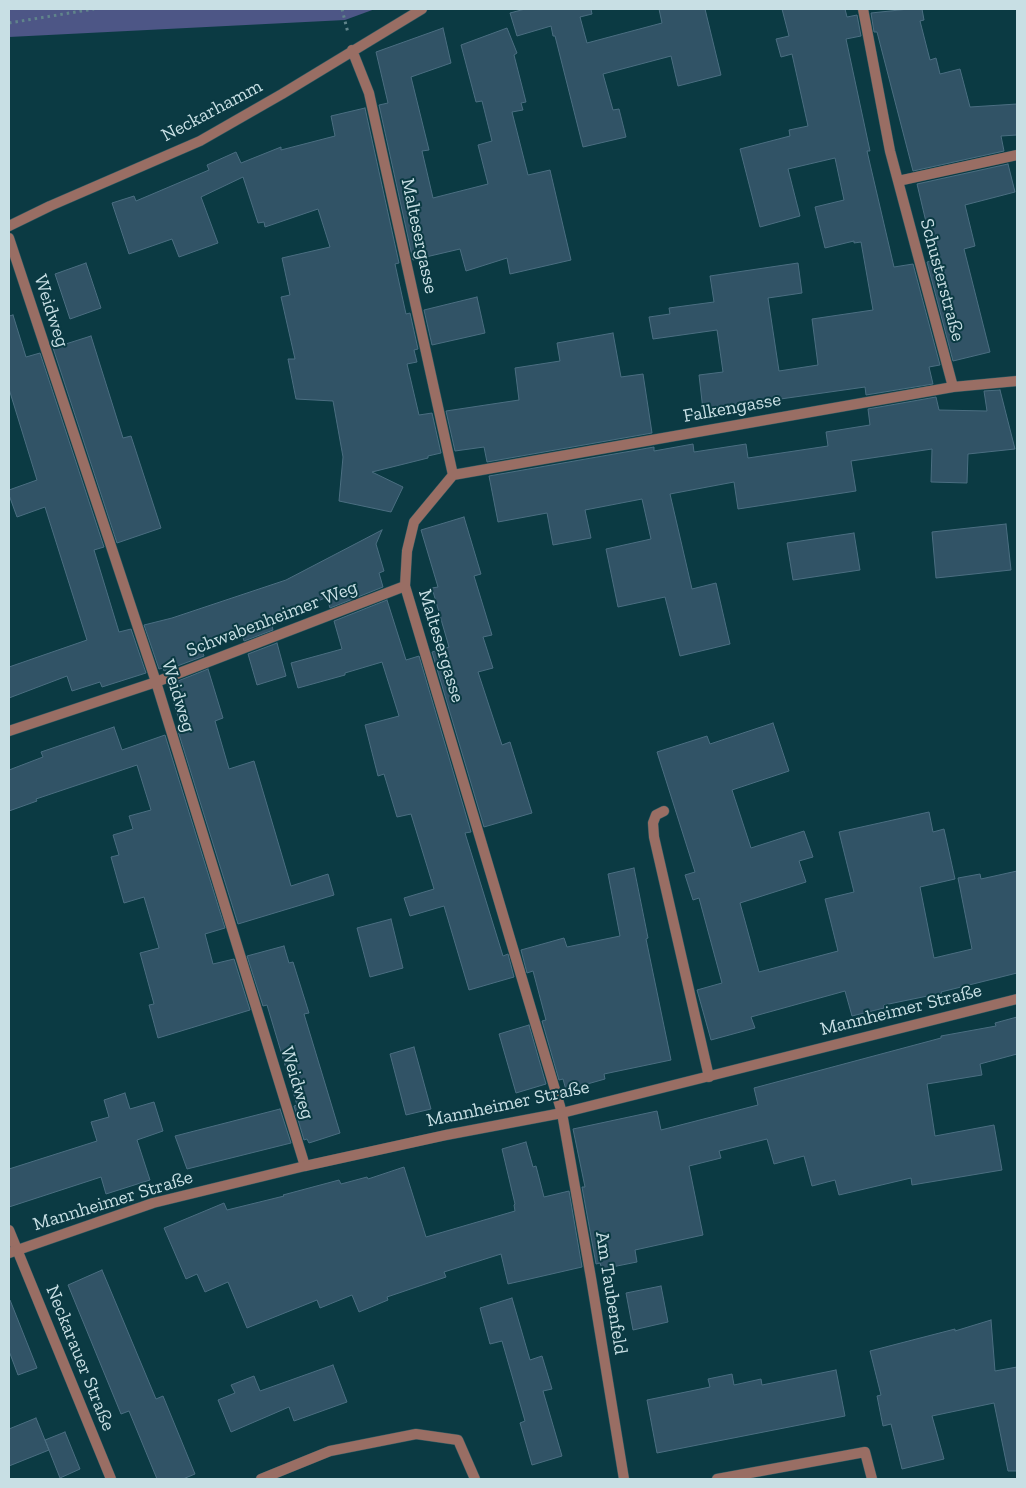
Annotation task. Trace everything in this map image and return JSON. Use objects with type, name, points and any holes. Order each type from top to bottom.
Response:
[{"type":"street","name":"Neckarhamm","points":[[9,226],[50,206],[200,141],[282,94],[422,9]]},
{"type":"street","name":"Schusterstraße","points":[[864,9],[890,152],[953,387]]},
{"type":"street","name":"Maltesergasse","points":[[352,50],[369,93],[454,475],[414,522],[407,551],[405,586],[562,1113]]},
{"type":"street","points":[[898,181],[1017,155]]},
{"type":"street","name":"Weidweg","points":[[9,238],[156,682],[305,1166]]},
{"type":"street","name":"Falkengasse","points":[[454,475],[953,387],[1017,381]]},
{"type":"street","name":"Schwabenheimer Weg","points":[[9,731],[156,682],[405,586]]},
{"type":"street","points":[[664,811],[656,815],[653,823],[654,837],[709,1076]]},
{"type":"street","name":"Mannheimer Straße","points":[[13,1251],[152,1203],[305,1166],[446,1135],[562,1113],[1017,998]]},
{"type":"street","name":"Am Taubenfeld","points":[[562,1113],[624,1479]]},
{"type":"street","name":"Neckarauer Straße","points":[[9,1230],[13,1251],[111,1479]]},
{"type":"street","points":[[261,1479],[330,1451],[416,1434],[458,1440],[476,1479]]},
{"type":"street","points":[[717,1479],[865,1452],[872,1479]]},
{"type":"path","points":[[9,23],[94,9]]},
{"type":"path","points":[[342,9],[352,50]]},
{"type":"shaded area","points":[[9,9],[375,9],[345,20],[9,37]]},
{"type":"building","points":[[525,9],[591,9],[592,14],[580,17],[587,43],[662,23],[659,9],[705,9],[721,75],[678,86],[671,56],[603,74],[613,110],[619,109],[626,137],[583,147],[551,26],[517,36],[510,13]]},
{"type":"building","points":[[782,9],[845,9],[847,17],[857,15],[861,36],[846,39],[870,151],[867,151],[894,267],[913,264],[940,365],[929,367],[933,384],[866,395],[865,387],[703,410],[699,375],[723,372],[717,330],[653,339],[649,317],[670,314],[669,308],[714,302],[710,276],[798,263],[802,293],[768,298],[779,371],[818,365],[812,319],[873,310],[861,242],[854,243],[854,241],[825,248],[815,207],[844,200],[835,158],[788,169],[800,216],[760,227],[740,149],[790,136],[789,130],[808,126],[792,54],[781,57],[776,39],[789,36]]},
{"type":"building","points":[[922,9],[924,20],[920,21],[930,60],[936,58],[940,74],[960,69],[970,107],[1017,104],[1017,135],[1001,136],[1004,151],[913,171],[877,32],[874,32],[871,13]]},
{"type":"building","points":[[443,28],[451,63],[411,77],[429,150],[422,151],[433,198],[488,184],[478,145],[492,141],[482,101],[476,102],[461,45],[507,28],[517,53],[514,55],[526,102],[521,103],[523,110],[512,112],[528,175],[550,170],[571,260],[510,274],[507,258],[466,271],[460,249],[413,260],[379,105],[388,103],[376,52]]},
{"type":"building","points":[[365,108],[399,263],[395,264],[406,314],[410,313],[418,349],[414,350],[417,362],[407,364],[419,415],[432,413],[441,453],[372,472],[403,487],[391,512],[339,501],[343,457],[333,401],[296,399],[288,359],[295,359],[281,297],[290,295],[282,258],[330,247],[318,209],[265,227],[264,222],[258,223],[243,177],[201,197],[218,243],[179,257],[172,239],[129,254],[112,203],[134,196],[136,201],[209,170],[207,165],[236,152],[241,163],[281,147],[281,150],[335,136],[331,116]]},
{"type":"building","points":[[1008,164],[1015,192],[965,205],[975,246],[964,249],[990,352],[953,361],[927,262],[935,260],[917,184]]},
{"type":"building","points":[[86,263],[101,308],[70,319],[55,274]]},
{"type":"building","points":[[477,297],[485,333],[432,345],[424,310]]},
{"type":"building","points":[[13,315],[26,357],[40,353],[104,547],[94,550],[119,632],[131,629],[146,673],[102,687],[100,682],[72,691],[67,676],[9,698],[9,667],[87,640],[45,507],[17,517],[9,495],[9,490],[37,480],[9,389],[9,316]]},
{"type":"building","points":[[613,333],[621,377],[643,374],[652,433],[487,462],[484,447],[455,451],[446,411],[519,400],[515,368],[560,361],[557,343]]},
{"type":"building","points":[[91,336],[123,438],[131,436],[161,528],[117,543],[53,348]]},
{"type":"building","points":[[1000,390],[1015,449],[968,454],[967,483],[931,482],[932,449],[851,461],[856,491],[738,509],[734,482],[670,494],[692,589],[716,583],[730,644],[680,656],[665,597],[618,607],[606,549],[651,539],[642,499],[585,510],[591,538],[553,545],[547,513],[498,522],[489,476],[654,447],[654,451],[693,444],[694,452],[746,444],[748,458],[828,446],[826,432],[870,425],[868,409],[936,397],[939,410],[987,411],[984,391]]},
{"type":"building","points":[[464,517],[481,574],[474,576],[492,635],[483,637],[493,668],[478,672],[502,745],[510,742],[532,813],[484,827],[432,652],[449,647],[432,588],[438,587],[421,530]]},
{"type":"building","points":[[1006,524],[1011,570],[936,578],[932,532]]},
{"type":"building","points":[[382,530],[376,544],[384,571],[379,573],[383,587],[330,608],[327,597],[271,622],[273,630],[244,641],[242,634],[201,648],[204,656],[164,671],[163,668],[159,669],[144,625],[172,618],[286,580]]},
{"type":"building","points":[[854,533],[860,570],[793,580],[787,543]]},
{"type":"building","points":[[387,600],[406,660],[419,656],[471,832],[465,833],[503,956],[508,954],[514,977],[469,990],[444,906],[410,916],[404,898],[434,889],[411,814],[397,817],[384,774],[378,776],[365,725],[399,716],[382,662],[298,688],[291,663],[342,649],[334,621]]},
{"type":"building","points":[[277,643],[286,676],[257,685],[248,654]]},
{"type":"building","points":[[208,669],[223,718],[215,721],[229,769],[254,761],[291,886],[328,874],[334,895],[238,924],[178,731],[182,729],[168,685]]},
{"type":"building","points":[[773,723],[789,771],[732,790],[751,848],[804,831],[813,857],[799,861],[806,882],[740,903],[759,972],[838,951],[825,899],[854,892],[839,832],[929,812],[933,832],[944,829],[955,879],[920,887],[934,958],[972,949],[958,878],[980,874],[981,879],[1017,871],[1017,973],[942,993],[884,1005],[884,1008],[852,1016],[845,991],[751,1017],[755,1028],[711,1040],[697,990],[722,983],[699,898],[693,900],[685,875],[695,872],[657,752],[707,736],[710,744]]},
{"type":"building","points":[[114,727],[122,750],[165,735],[225,928],[205,934],[213,964],[234,959],[250,1010],[158,1038],[149,1005],[154,1004],[140,953],[159,948],[144,897],[124,903],[111,857],[119,855],[113,835],[133,829],[129,816],[151,810],[137,765],[36,799],[37,801],[9,811],[9,770],[43,757],[41,752]]},
{"type":"building","points":[[634,868],[648,938],[646,939],[671,1060],[604,1074],[605,1079],[566,1090],[563,1079],[559,1080],[542,1021],[546,1020],[533,971],[527,973],[521,950],[564,938],[567,947],[620,936],[608,874]]},
{"type":"building","points":[[391,919],[403,968],[370,977],[357,928]]},
{"type":"building","points":[[284,946],[289,963],[293,962],[309,1013],[304,1014],[340,1133],[309,1143],[307,1139],[304,1140],[294,1106],[297,1105],[267,1005],[263,1006],[247,956]]},
{"type":"building","points":[[1017,1017],[1017,1054],[980,1064],[982,1075],[927,1084],[935,1136],[994,1125],[1002,1170],[912,1185],[911,1178],[839,1195],[835,1180],[812,1186],[804,1156],[774,1164],[767,1139],[719,1151],[721,1158],[689,1166],[703,1235],[635,1250],[637,1262],[602,1269],[600,1263],[596,1264],[582,1187],[585,1187],[573,1129],[657,1111],[661,1130],[758,1105],[754,1088],[941,1038],[941,1036],[996,1026],[995,1023]]},
{"type":"building","points":[[529,1025],[546,1084],[516,1093],[499,1034]]},
{"type":"building","points":[[414,1047],[431,1109],[406,1115],[390,1054]]},
{"type":"building","points":[[125,1093],[130,1109],[154,1102],[163,1131],[137,1140],[150,1180],[106,1194],[101,1177],[9,1207],[9,1169],[97,1141],[91,1122],[109,1117],[104,1100]]},
{"type":"building","points":[[280,1109],[291,1143],[187,1169],[175,1136]]},
{"type":"building","points":[[526,1142],[533,1167],[536,1166],[544,1197],[569,1191],[582,1267],[508,1284],[501,1254],[444,1272],[446,1277],[387,1297],[388,1300],[359,1312],[352,1295],[320,1308],[317,1300],[247,1328],[228,1282],[205,1292],[197,1274],[186,1279],[164,1228],[224,1203],[227,1210],[339,1180],[341,1184],[367,1177],[368,1179],[404,1167],[426,1237],[515,1211],[502,1149]]},
{"type":"building","points":[[102,1270],[156,1399],[163,1396],[195,1474],[183,1479],[157,1479],[129,1411],[121,1414],[68,1285]]},
{"type":"building","points":[[661,1286],[668,1322],[633,1330],[626,1293]]},
{"type":"building","points":[[512,1298],[530,1360],[542,1356],[552,1389],[543,1391],[562,1456],[532,1465],[520,1423],[525,1421],[502,1341],[490,1344],[480,1308]]},
{"type":"building","points":[[9,1300],[37,1368],[18,1375],[9,1351]]},
{"type":"building","points":[[991,1320],[995,1371],[1017,1367],[1017,1471],[1008,1471],[994,1403],[932,1416],[944,1459],[902,1469],[891,1424],[883,1426],[877,1396],[881,1395],[870,1351],[955,1329],[955,1331]]},
{"type":"building","points":[[333,1365],[347,1402],[294,1421],[289,1407],[231,1432],[218,1400],[235,1393],[231,1385],[254,1376],[260,1391]]},
{"type":"building","points":[[836,1370],[845,1416],[657,1453],[647,1400],[710,1387],[708,1379],[732,1374],[734,1385],[761,1379],[762,1385]]},
{"type":"building","points":[[36,1418],[49,1450],[9,1466],[9,1429]]},
{"type":"building","points":[[65,1432],[80,1469],[60,1478],[45,1440]]}]
